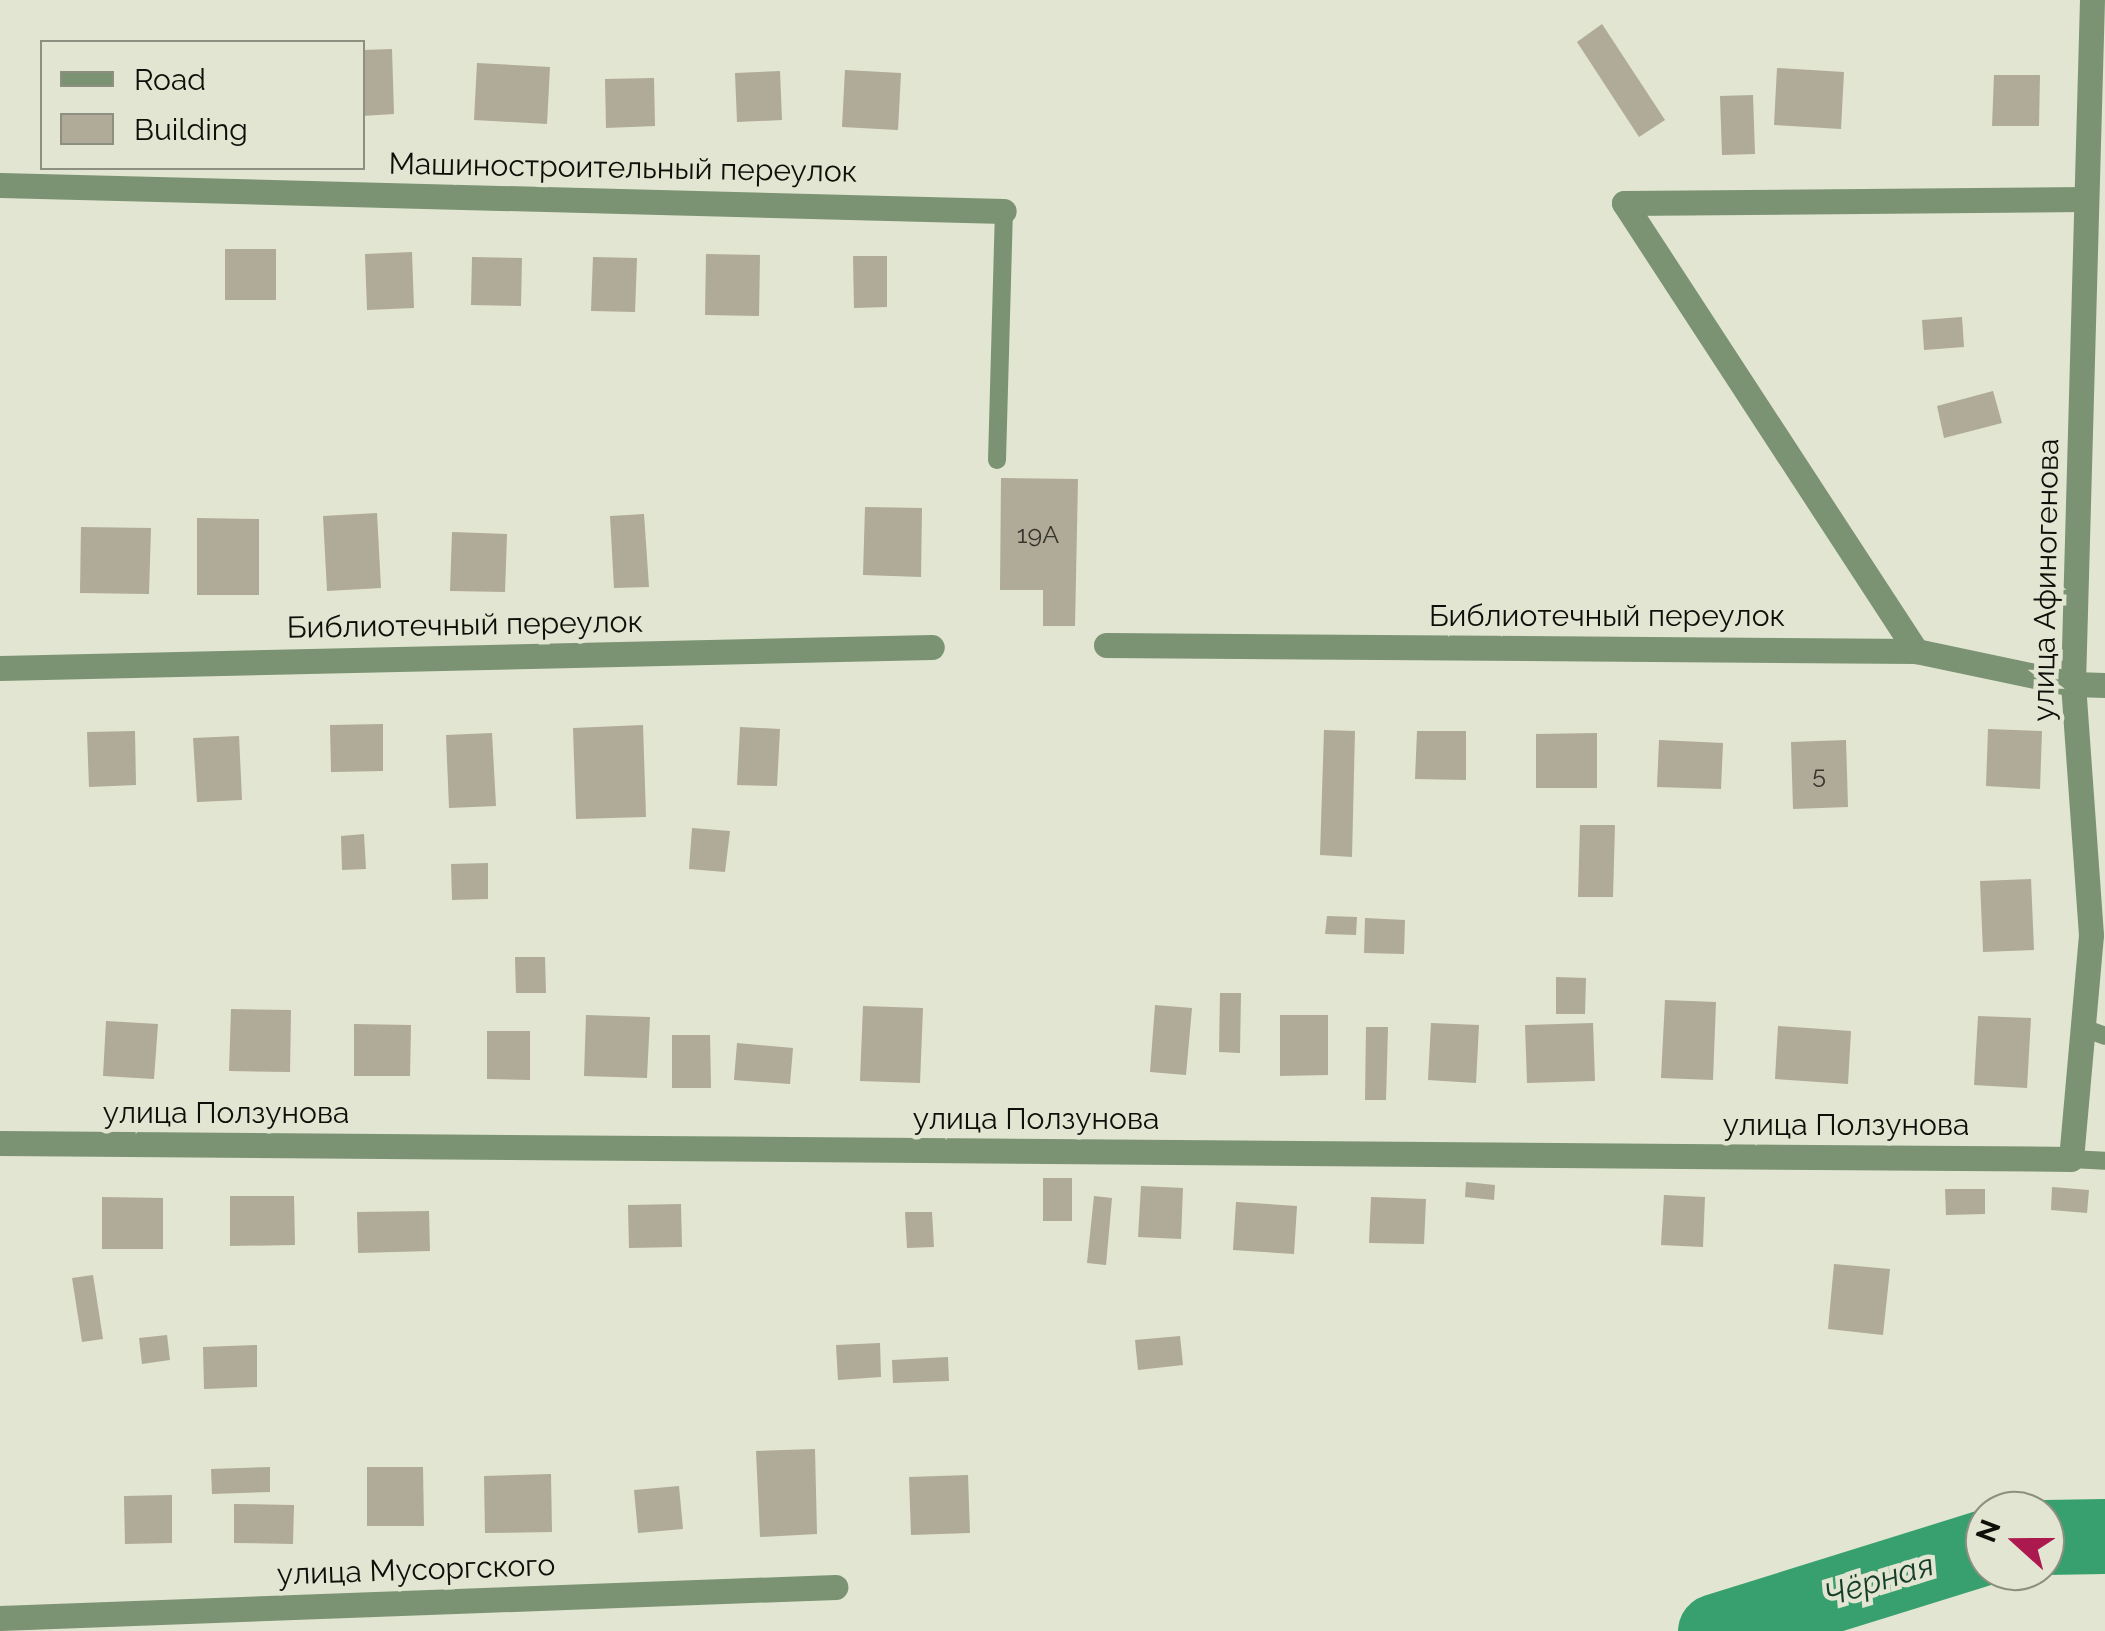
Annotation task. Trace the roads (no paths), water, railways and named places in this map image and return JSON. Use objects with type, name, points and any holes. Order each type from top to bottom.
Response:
[{"type":"street","name":"улица Афиногенова","points":[[2071,1159],[2095,1032],[2098,934],[2073,684],[2092,0]]},
{"type":"street","name":"Машиностроительный переулок","points":[[0,185],[1004,211]]},
{"type":"street","points":[[1916,651],[1624,203],[2086,199]]},
{"type":"street","name":"Библиотечный переулок","points":[[0,668],[932,646]]},
{"type":"street","name":"Библиотечный переулок","points":[[1106,646],[1916,651],[2073,684],[2105,685]]},
{"type":"street","name":"улица Ползунова","points":[[0,1144],[2071,1159]]},
{"type":"street","name":"улица Мусоргского","points":[[0,1618],[835,1587]]},
{"type":"lane","points":[[997,460],[1004,211]]},
{"type":"lane","points":[[2071,1159],[2105,1161]]},
{"type":"waterway","name":"Чёрная","points":[[2065,1537],[2105,1536]]},
{"type":"waterway","name":"Чёрная","points":[[1715,1631],[1965,1553]]}]
